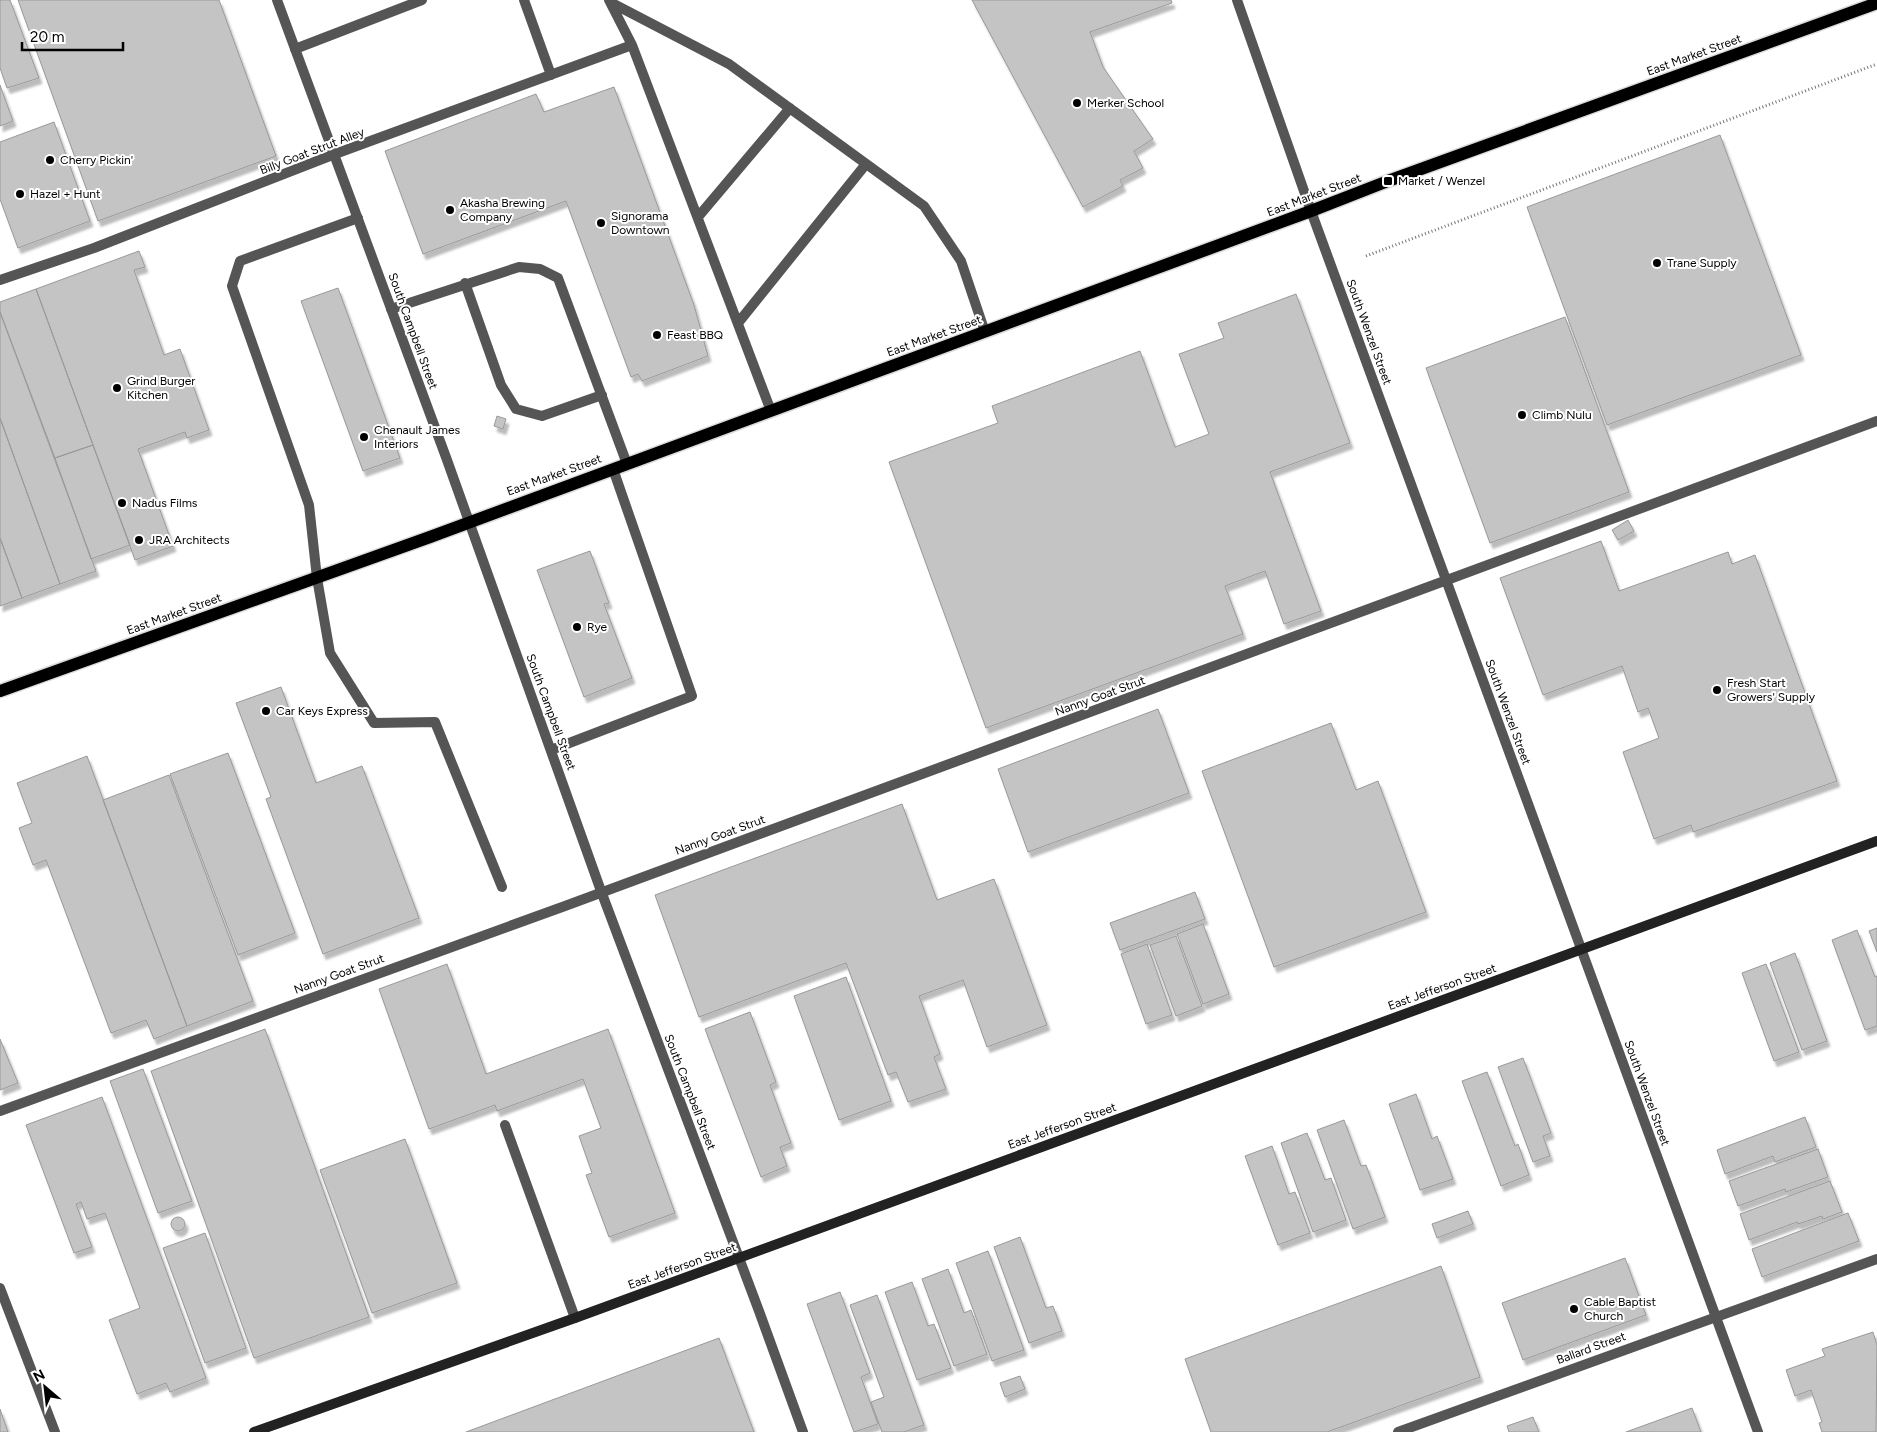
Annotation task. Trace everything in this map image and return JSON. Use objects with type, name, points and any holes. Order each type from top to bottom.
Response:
[{"type":"main road","name":"East Market Street","points":[[0,691],[468,523],[1311,212],[1388,181],[1877,3]]},
{"type":"street","name":"South Campbell Street","points":[[277,0],[335,154],[601,891],[803,1432]]},
{"type":"street","points":[[295,49],[422,0]]},
{"type":"street","points":[[524,0],[551,75]]},
{"type":"street","name":"South Wenzel Street","points":[[1237,0],[1311,212],[1758,1432]]},
{"type":"street","points":[[610,1],[632,45],[772,410]]},
{"type":"street","points":[[610,1],[729,64],[924,206],[961,261],[985,332]]},
{"type":"street","name":"Billy Goat Strut Alley","points":[[0,280],[94,248],[335,154],[632,45]]},
{"type":"street","points":[[698,217],[790,108]]},
{"type":"street","points":[[738,323],[866,164]]},
{"type":"street","points":[[358,218],[240,261],[232,286],[309,505],[317,578],[330,653],[374,723],[435,722],[502,887]]},
{"type":"street","points":[[391,309],[465,283],[519,267],[540,269],[558,278],[627,464]]},
{"type":"street","points":[[465,283],[501,385],[516,409],[542,416],[602,395]]},
{"type":"street","name":"Nanny Goat Strut","points":[[0,1111],[565,906],[601,891],[1877,421]]},
{"type":"street","points":[[551,750],[692,696],[613,469]]},
{"type":"street","name":"East Jefferson Street","points":[[254,1432],[576,1318],[1877,841]]},
{"type":"street","points":[[505,1125],[576,1318]]},
{"type":"street","name":"Ballard Street","points":[[1398,1432],[1877,1259]]},
{"type":"street","points":[[0,1288],[54,1432]]},
{"type":"path","points":[[1366,256],[1877,64]]},
{"type":"building","points":[[0,0],[10,0],[39,78],[7,88],[0,68]]},
{"type":"building","points":[[18,0],[219,0],[276,156],[98,221]]},
{"type":"building","name":"Merker School","points":[[972,0],[1171,0],[1172,3],[1090,32],[1103,67],[1153,139],[1134,151],[1143,168],[1120,180],[1123,186],[1083,207]]},
{"type":"building","points":[[0,85],[13,121],[0,126]]},
{"type":"building","points":[[614,87],[694,305],[708,356],[642,381],[638,374],[631,377],[566,201],[423,254],[385,151],[536,94],[544,112]]},
{"type":"building","points":[[54,122],[90,221],[18,248],[0,199],[0,142]]},
{"type":"building","name":"Trane Supply","points":[[1720,135],[1801,355],[1607,425],[1527,207]]},
{"type":"building","points":[[139,251],[145,267],[134,270],[164,355],[180,349],[209,430],[187,438],[185,432],[138,449],[173,546],[135,560],[36,289]]},
{"type":"building","points":[[338,288],[400,458],[363,471],[301,301]]},
{"type":"building","points":[[36,289],[93,445],[55,458],[0,312],[0,302]]},
{"type":"building","points":[[1296,294],[1350,443],[1270,472],[1321,611],[1284,624],[1265,571],[1225,586],[1243,634],[986,728],[889,462],[998,423],[992,406],[1140,351],[1175,447],[1209,434],[1179,354],[1224,338],[1218,323]]},
{"type":"building","points":[[0,312],[96,571],[60,584],[0,418]]},
{"type":"building","name":"Climb Nulu","points":[[1565,317],[1629,492],[1490,543],[1426,368]]},
{"type":"building","points":[[497,416],[506,419],[503,429],[494,426]]},
{"type":"building","points":[[0,418],[60,584],[22,598],[0,538]]},
{"type":"building","points":[[93,445],[130,545],[91,559],[55,458]]},
{"type":"building","points":[[1628,520],[1634,531],[1618,540],[1612,530]]},
{"type":"building","points":[[0,538],[22,598],[0,606]]},
{"type":"building","name":"Fresh Start Growers' Supply","points":[[1601,541],[1619,591],[1728,552],[1732,564],[1755,555],[1837,781],[1693,832],[1691,825],[1654,839],[1623,752],[1659,738],[1648,708],[1638,712],[1622,666],[1543,695],[1500,578]]},
{"type":"building","points":[[590,551],[609,603],[604,604],[632,678],[584,697],[537,570]]},
{"type":"building","points":[[281,687],[316,783],[362,766],[419,918],[323,954],[266,799],[271,797],[236,703]]},
{"type":"building","points":[[1158,709],[1189,793],[1028,852],[998,769]]},
{"type":"building","points":[[1331,723],[1356,790],[1378,781],[1426,912],[1274,967],[1202,771]]},
{"type":"building","points":[[228,753],[295,933],[238,955],[170,774]]},
{"type":"building","points":[[87,756],[187,1026],[154,1039],[146,1020],[111,1033],[46,860],[33,865],[19,828],[32,823],[17,783]]},
{"type":"building","points":[[169,775],[253,1001],[187,1026],[103,800]]},
{"type":"building","points":[[902,804],[937,900],[994,879],[1047,1025],[987,1047],[963,980],[919,996],[940,1054],[934,1057],[946,1089],[908,1102],[896,1072],[888,1075],[846,963],[699,1017],[655,895]]},
{"type":"building","points":[[1195,892],[1205,919],[1120,950],[1110,923]]},
{"type":"building","points":[[1203,924],[1229,994],[1203,1004],[1177,934]]},
{"type":"building","points":[[1877,928],[1877,952],[1869,931]]},
{"type":"building","points":[[1857,930],[1875,977],[1877,976],[1877,1026],[1865,1030],[1832,940]]},
{"type":"building","points":[[1176,936],[1202,1006],[1176,1016],[1150,945]]},
{"type":"building","points":[[1147,944],[1172,1015],[1146,1024],[1121,954]]},
{"type":"building","points":[[1795,953],[1827,1041],[1802,1050],[1770,963]]},
{"type":"building","points":[[447,964],[486,1074],[608,1029],[675,1213],[609,1237],[586,1175],[592,1173],[579,1136],[601,1128],[583,1079],[497,1111],[495,1105],[429,1129],[379,989]]},
{"type":"building","points":[[1766,964],[1799,1052],[1774,1061],[1742,973]]},
{"type":"building","points":[[846,977],[891,1101],[839,1120],[794,996]]},
{"type":"building","points":[[750,1012],[776,1082],[770,1085],[791,1143],[780,1147],[787,1166],[761,1177],[705,1029]]},
{"type":"building","points":[[265,1029],[369,1317],[254,1358],[151,1071]]},
{"type":"building","points":[[0,1039],[18,1083],[0,1090]]},
{"type":"building","points":[[1523,1058],[1551,1133],[1543,1136],[1550,1156],[1533,1162],[1498,1067]]},
{"type":"building","points":[[143,1069],[192,1201],[158,1213],[110,1081]]},
{"type":"building","points":[[1487,1072],[1515,1146],[1518,1144],[1529,1175],[1501,1186],[1462,1081]]},
{"type":"building","points":[[1416,1094],[1432,1139],[1437,1136],[1453,1179],[1420,1190],[1389,1104]]},
{"type":"building","points":[[102,1097],[206,1378],[170,1392],[166,1383],[137,1394],[109,1320],[140,1308],[105,1213],[87,1219],[81,1202],[76,1204],[92,1247],[74,1253],[26,1125]]},
{"type":"building","points":[[1805,1117],[1816,1147],[1775,1162],[1773,1156],[1725,1174],[1717,1150]]},
{"type":"building","points":[[1344,1120],[1361,1166],[1366,1165],[1385,1217],[1353,1229],[1317,1130]]},
{"type":"building","points":[[1307,1133],[1325,1180],[1331,1178],[1346,1220],[1313,1232],[1281,1143]]},
{"type":"building","points":[[405,1139],[457,1283],[372,1313],[320,1170]]},
{"type":"building","points":[[1272,1146],[1289,1194],[1295,1192],[1310,1233],[1278,1245],[1245,1156]]},
{"type":"building","points":[[1818,1149],[1828,1177],[1786,1192],[1785,1189],[1738,1206],[1729,1181]]},
{"type":"building","points":[[1830,1181],[1842,1212],[1823,1219],[1822,1216],[1798,1224],[1797,1222],[1749,1240],[1740,1214]]},
{"type":"building","points":[[1468,1211],[1473,1224],[1437,1238],[1432,1224]]},
{"type":"building","points":[[1848,1213],[1859,1241],[1762,1277],[1752,1249]]},
{"type":"building","points":[[175,1217],[181,1217],[185,1224],[181,1231],[175,1231],[171,1227],[171,1221]]},
{"type":"building","points":[[205,1233],[246,1348],[205,1363],[163,1248]]},
{"type":"building","points":[[1020,1237],[1046,1308],[1053,1306],[1062,1331],[1029,1343],[994,1247]]},
{"type":"building","points":[[988,1251],[1024,1350],[992,1361],[956,1263]]},
{"type":"building","name":"Cable Baptist Church","points":[[1625,1258],[1646,1315],[1523,1360],[1502,1303]]},
{"type":"building","points":[[1441,1266],[1480,1377],[1327,1432],[1211,1432],[1185,1359]]},
{"type":"building","points":[[948,1269],[964,1313],[971,1310],[987,1354],[954,1366],[922,1279]]},
{"type":"building","points":[[912,1282],[928,1326],[934,1324],[951,1368],[917,1380],[885,1292]]},
{"type":"building","points":[[840,1292],[870,1373],[861,1377],[878,1424],[854,1432],[807,1304]]},
{"type":"building","points":[[877,1295],[924,1425],[904,1432],[882,1432],[871,1402],[884,1397],[850,1305]]},
{"type":"building","points":[[1873,1332],[1877,1345],[1876,1432],[1822,1432],[1819,1423],[1822,1422],[1811,1390],[1795,1396],[1786,1370],[1825,1356],[1822,1349]]},
{"type":"building","points":[[719,1338],[754,1432],[466,1432]]},
{"type":"building","points":[[1020,1376],[1025,1389],[1005,1397],[1000,1383]]},
{"type":"building","points":[[1692,1408],[1701,1432],[1626,1432]]},
{"type":"building","points":[[0,1409],[8,1432],[0,1432]]},
{"type":"building","points":[[1533,1417],[1539,1432],[1509,1432],[1507,1426]]},
{"type":"place","name":"Merker School","points":[[1077,103]]},
{"type":"place","name":"Cherry Pickin'","points":[[50,160]]},
{"type":"place","name":"Market / Wenzel","points":[[1388,181]]},
{"type":"place","name":"Hazel + Hunt","points":[[20,194]]},
{"type":"place","name":"Akasha Brewing Company","points":[[450,210]]},
{"type":"place","name":"Signorama Downtown","points":[[601,223]]},
{"type":"place","name":"Trane Supply","points":[[1657,263]]},
{"type":"place","name":"Feast BBQ","points":[[657,335]]},
{"type":"place","name":"Grind Burger Kitchen","points":[[117,388]]},
{"type":"place","name":"Climb Nulu","points":[[1522,415]]},
{"type":"place","name":"Chenault James Interiors","points":[[364,437]]},
{"type":"place","name":"Nadus Films","points":[[122,503]]},
{"type":"place","name":"JRA Architects","points":[[139,540]]},
{"type":"place","name":"Rye","points":[[577,627]]},
{"type":"place","name":"Fresh Start Growers' Supply","points":[[1717,690]]},
{"type":"place","name":"Car Keys Express","points":[[266,711]]},
{"type":"place","name":"Cable Baptist Church","points":[[1574,1309]]}]
